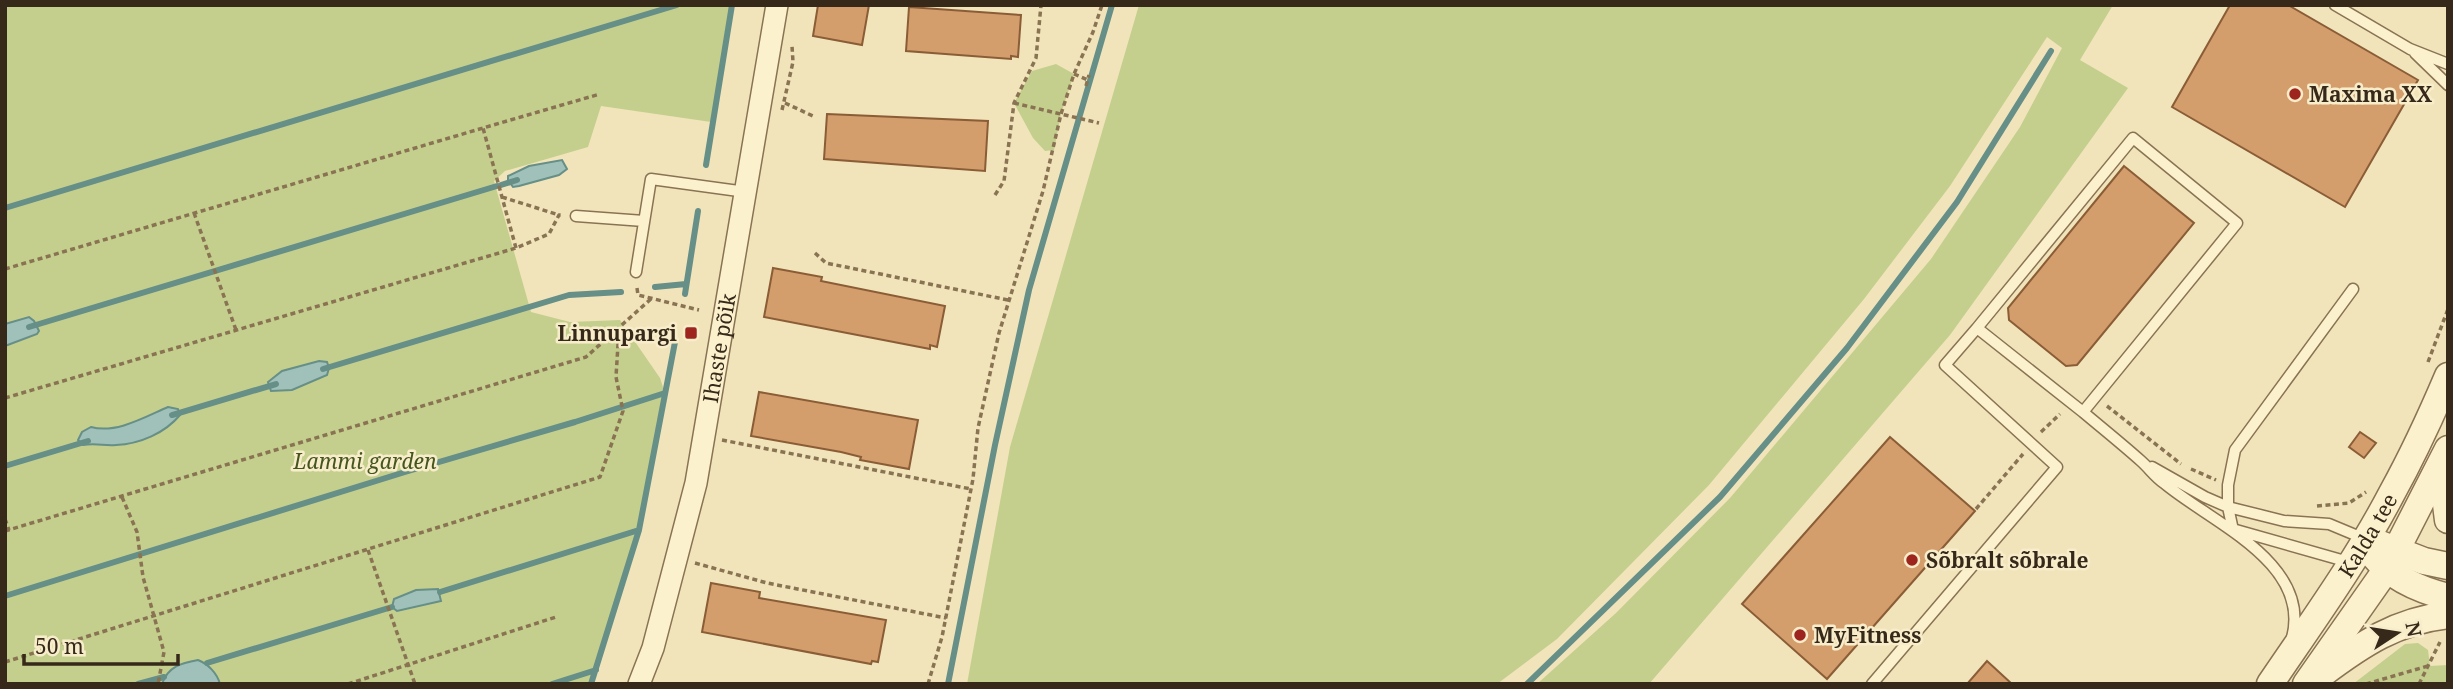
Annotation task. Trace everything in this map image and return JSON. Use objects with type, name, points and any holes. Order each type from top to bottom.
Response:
[{"type":"street","name":"Ihaste põik","points":[[639,684],[653,648],[696,483],[777,5]]},
{"type":"street","name":"Kalda tee","points":[[2276,675],[2351,563],[2391,496],[2420,439],[2436,375]]},
{"type":"street","name":"Kalda tee","points":[[2308,684],[2390,560],[2445,457]]},
{"type":"street","points":[[2445,457],[2448,520]]},
{"type":"street","points":[[2365,539],[2374,556],[2448,566]]},
{"type":"street","points":[[2390,560],[2415,586],[2448,597]]},
{"type":"street","points":[[2308,684],[2384,631],[2435,616],[2448,615]]},
{"type":"lane","points":[[2335,5],[2410,49],[2448,64]]},
{"type":"lane","points":[[2410,49],[2448,85]]},
{"type":"lane","points":[[1872,684],[2057,467],[1945,365],[2133,138],[2237,223],[2083,412]]},
{"type":"lane","points":[[636,272],[651,179],[746,192]]},
{"type":"lane","points":[[576,216],[644,221]]},
{"type":"lane","points":[[2233,530],[2228,507],[2228,485],[2235,450],[2353,289]]},
{"type":"lane","points":[[1977,328],[2083,412],[2165,485],[2233,530],[2266,560],[2289,590],[2295,615],[2293,635],[2276,675]]},
{"type":"lane","points":[[2141,461],[2228,507],[2284,520],[2329,524],[2365,539]]},
{"type":"lane","points":[[2233,530],[2351,563],[2390,560]]},
{"type":"path","points":[[995,195],[1004,181],[1014,103],[1036,58],[1041,5]]},
{"type":"path","points":[[928,684],[946,618],[971,489],[978,428],[1008,300],[1043,191],[1061,114],[1102,5]]},
{"type":"path","points":[[1074,74],[1089,78],[1086,86]]},
{"type":"path","points":[[5,269],[600,94]]},
{"type":"path","points":[[784,103],[815,117]]},
{"type":"path","points":[[1014,103],[1099,123]]},
{"type":"path","points":[[483,128],[516,247]]},
{"type":"path","points":[[502,197],[559,215],[576,216]]},
{"type":"path","points":[[194,213],[236,330]]},
{"type":"path","points":[[5,398],[516,247],[549,234],[559,215]]},
{"type":"path","points":[[815,253],[826,263],[1008,300]]},
{"type":"path","points":[[636,272],[638,295],[699,310]]},
{"type":"path","points":[[5,519],[7,531],[586,357],[652,299]]},
{"type":"path","points":[[2436,375],[2448,309]]},
{"type":"path","points":[[5,662],[600,477],[623,411],[616,377],[619,328]]},
{"type":"path","points":[[2095,397],[2184,466],[2228,485]]},
{"type":"path","points":[[1976,509],[2058,412],[2069,421]]},
{"type":"path","points":[[718,439],[971,489]]},
{"type":"path","points":[[2317,506],[2348,503],[2366,493],[2372,481]]},
{"type":"path","points":[[122,497],[137,532],[143,578],[164,652],[158,682]]},
{"type":"path","points":[[368,550],[415,684]]},
{"type":"path","points":[[693,562],[768,583],[946,618]]},
{"type":"path","points":[[348,684],[556,617]]},
{"type":"path","points":[[2419,684],[2440,642]]},
{"type":"path","points":[[2366,684],[2428,666]]},
{"type":"green space","name":"Lammi garden","points":[[5,5],[732,5],[711,122],[601,106],[588,147],[505,171],[494,181],[531,312],[570,322],[620,320],[660,378],[665,393],[639,530],[591,684],[5,684]]},
{"type":"green space","points":[[1139,5],[2113,5],[2080,60],[2128,88],[1950,335],[1649,684],[1537,684],[1616,613],[1730,498],[1931,259],[2020,127],[2062,48],[2047,37],[1950,186],[1864,299],[1709,485],[1557,639],[1497,684],[967,684],[1010,447]]},
{"type":"green space","points":[[1056,64],[1074,74],[1061,114],[1054,150],[1045,151],[1033,138],[1014,103],[1032,71]]},
{"type":"green space","points":[[2418,643],[2428,650],[2430,666],[2448,665],[2448,684],[2353,684],[2405,644]]},
{"type":"water","points":[[562,160],[567,169],[559,175],[513,187],[508,180],[508,176],[529,166]]},
{"type":"water","points":[[29,317],[39,331],[37,334],[5,346],[5,324]]},
{"type":"water","points":[[319,361],[327,362],[327,375],[292,390],[271,391],[268,382],[282,371]]},
{"type":"water","points":[[168,407],[178,409],[180,415],[167,427],[143,440],[125,444],[83,445],[78,440],[82,432],[91,427],[101,429],[120,426]]},
{"type":"water","points":[[438,589],[441,601],[397,611],[392,607],[394,599],[416,590]]},
{"type":"water","points":[[198,660],[212,669],[220,684],[162,684],[172,669]]},
{"type":"building","points":[[818,5],[869,5],[862,45],[813,36]]},
{"type":"building","name":"Maxima XX","points":[[2230,5],[2288,5],[2418,80],[2345,207],[2172,107]]},
{"type":"building","points":[[909,7],[1021,15],[1018,57],[1011,56],[1011,59],[906,51]]},
{"type":"building","points":[[827,114],[988,121],[985,171],[824,159]]},
{"type":"building","points":[[2124,166],[2194,223],[2077,365],[2066,366],[2009,320],[2008,308]]},
{"type":"building","points":[[773,268],[822,277],[821,281],[945,306],[937,347],[930,345],[930,349],[764,317]]},
{"type":"building","points":[[759,392],[918,420],[909,469],[860,460],[861,457],[841,452],[751,436]]},
{"type":"building","points":[[2360,432],[2376,443],[2364,458],[2349,447]]},
{"type":"building","points":[[1890,437],[1975,511],[1827,679],[1742,604]]},
{"type":"building","points":[[711,583],[760,592],[759,598],[886,620],[878,662],[872,661],[871,664],[702,632]]},
{"type":"building","points":[[1987,661],[2012,684],[1967,684]]},
{"type":"waterway","points":[[5,208],[677,5]]},
{"type":"waterway","points":[[706,165],[732,5]]},
{"type":"waterway","points":[[948,684],[1029,290],[1112,5]]},
{"type":"waterway","points":[[1527,684],[1720,497],[1847,348],[1957,202],[2051,51]]},
{"type":"waterway","points":[[501,185],[517,180]]},
{"type":"waterway","points":[[29,327],[497,186]]},
{"type":"waterway","points":[[685,294],[698,211]]},
{"type":"waterway","points":[[655,287],[686,284]]},
{"type":"waterway","points":[[323,369],[569,295],[621,292]]},
{"type":"waterway","points":[[591,684],[639,530],[675,342]]},
{"type":"waterway","points":[[172,415],[276,384]]},
{"type":"waterway","points":[[5,596],[665,393]]},
{"type":"waterway","points":[[5,466],[88,441]]},
{"type":"waterway","points":[[440,592],[639,530]]},
{"type":"waterway","points":[[207,663],[392,607]]},
{"type":"waterway","points":[[552,684],[596,670]]},
{"type":"waterway","points":[[138,684],[164,677]]},
{"type":"place","name":"Maxima XX","points":[[2295,94]]},
{"type":"place","name":"Linnupargi","points":[[691,333]]},
{"type":"place","name":"Sõbralt sõbrale","points":[[1912,560]]},
{"type":"place","name":"MyFitness","points":[[1800,635]]}]
